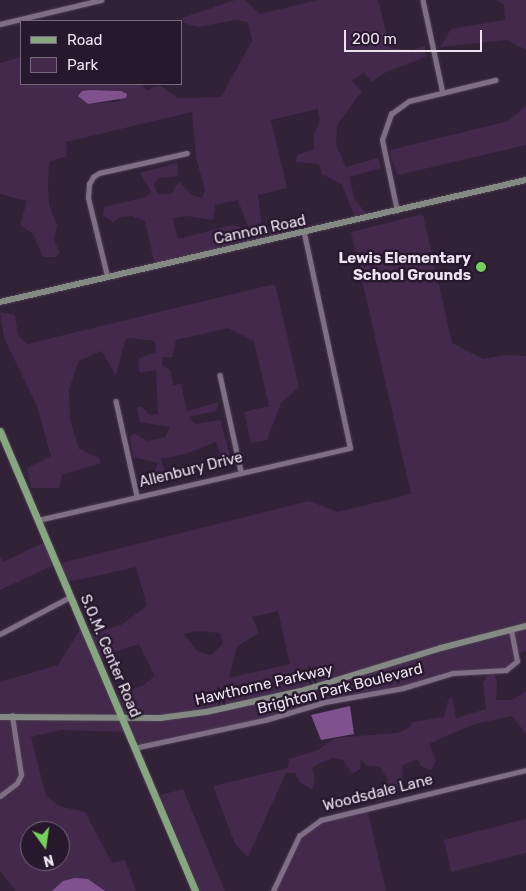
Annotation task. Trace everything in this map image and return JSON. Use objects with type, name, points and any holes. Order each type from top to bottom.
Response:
[{"type":"main road","name":"Cannon Road","points":[[0,302],[526,180]]},
{"type":"main road","name":"S.O.M. Center Road","points":[[0,430],[195,891]]},
{"type":"main road","name":"Hawthorne Parkway","points":[[0,717],[175,717],[244,705],[526,626]]},
{"type":"street","points":[[0,24],[101,0]]},
{"type":"street","points":[[423,0],[443,93]]},
{"type":"street","points":[[397,211],[382,140],[386,124],[392,114],[409,101],[496,80]]},
{"type":"street","points":[[107,276],[88,198],[89,184],[93,177],[100,172],[186,152]]},
{"type":"street","name":"Allenbury Drive","points":[[38,520],[241,471],[350,448],[304,233]]},
{"type":"street","points":[[220,375],[241,471]]},
{"type":"street","points":[[116,401],[136,496]]},
{"type":"street","points":[[0,634],[70,597]]},
{"type":"street","name":"Brighton Park Boulevard","points":[[134,748],[265,720],[316,705],[403,688],[453,673],[506,670],[517,661],[511,630]]},
{"type":"street","points":[[0,796],[17,783],[21,775],[12,716]]},
{"type":"street","name":"Woodsdale Lane","points":[[273,891],[299,836],[321,820],[526,770]]},
{"type":"green space","points":[[235,0],[245,0],[260,14],[318,0],[378,0],[390,48],[412,50],[425,46],[426,57],[384,73],[372,82],[364,72],[352,81],[362,91],[337,125],[336,145],[346,167],[378,158],[381,168],[349,177],[355,200],[366,213],[354,215],[342,185],[322,174],[319,164],[296,162],[297,155],[314,149],[314,134],[320,120],[318,109],[271,120],[287,188],[258,195],[262,227],[298,227],[299,231],[155,266],[145,221],[132,216],[121,217],[113,222],[103,215],[104,207],[146,197],[151,192],[140,173],[177,163],[178,176],[158,178],[154,185],[158,194],[171,194],[179,182],[192,195],[202,198],[205,190],[196,158],[192,112],[66,142],[67,156],[49,162],[49,205],[57,225],[54,240],[60,253],[56,257],[43,257],[33,234],[20,225],[27,201],[0,194],[0,63],[20,57],[20,85],[142,85],[148,91],[153,87],[161,86],[178,98],[221,97],[252,41],[248,22],[235,20],[198,27],[184,23],[182,18]],"holes":[[[111,90],[121,101],[88,104],[82,91]],[[238,200],[249,230],[232,225],[178,239],[173,218],[188,216],[213,220],[215,205]]]},
{"type":"green space","points":[[497,0],[526,0],[526,50],[507,40],[440,47],[451,29],[505,20],[504,5]]},
{"type":"green space","points":[[526,106],[526,145],[398,175],[390,156],[391,150],[508,121]]},
{"type":"green space","points":[[423,214],[452,343],[483,359],[505,355],[526,356],[526,651],[517,654],[511,668],[466,671],[134,748],[128,733],[124,732],[61,730],[31,737],[46,796],[59,806],[85,812],[112,863],[125,860],[136,891],[105,891],[88,879],[52,891],[16,891],[0,871],[0,682],[58,665],[82,626],[86,635],[121,625],[147,606],[136,567],[64,583],[56,564],[0,590],[0,556],[3,562],[47,541],[57,564],[309,501],[338,512],[411,494],[351,232]],"holes":[[[278,611],[290,664],[229,678],[237,646],[259,633],[252,617]],[[196,631],[220,633],[223,643],[211,655],[197,651],[184,634]],[[139,644],[155,676],[142,686],[117,694],[120,703],[116,704],[96,658]]]},
{"type":"green space","points":[[275,284],[299,387],[281,403],[267,440],[251,443],[244,412],[269,406],[254,341],[228,328],[176,340],[172,357],[162,357],[162,365],[171,371],[173,385],[181,384],[187,411],[219,402],[216,411],[188,417],[196,424],[220,420],[230,456],[222,458],[216,442],[185,454],[160,459],[165,470],[175,479],[159,480],[153,474],[158,463],[133,457],[130,436],[134,433],[148,441],[165,437],[170,427],[140,422],[137,407],[142,407],[150,415],[158,414],[156,370],[140,373],[138,365],[139,358],[156,352],[155,341],[130,338],[125,340],[116,376],[102,351],[79,361],[69,389],[70,420],[79,449],[99,458],[101,463],[62,475],[59,488],[31,488],[27,468],[51,456],[37,406],[4,338],[0,312],[15,315],[18,335],[27,344]]},
{"type":"green space","points":[[489,673],[494,673],[497,681],[496,700],[512,700],[526,691],[526,734],[512,716],[475,724],[437,740],[429,744],[436,761],[431,770],[421,766],[417,759],[403,765],[402,785],[396,795],[377,802],[372,797],[388,780],[380,767],[366,766],[361,759],[360,769],[352,774],[343,760],[333,758],[316,765],[312,768],[315,779],[312,790],[300,782],[295,773],[286,773],[248,857],[235,844],[213,786],[288,768],[289,759],[318,750],[334,738],[397,733],[409,728],[413,722],[444,717],[448,700],[452,698],[456,718],[486,709],[483,683]]},
{"type":"green space","points":[[183,789],[225,891],[200,891],[160,795]]},
{"type":"green space","points":[[367,808],[386,891],[273,891],[299,836],[321,820]]},
{"type":"green space","points":[[526,819],[526,853],[451,872],[444,840]]},
{"type":"shaded area","points":[[82,91],[121,91],[127,94],[126,98],[88,104],[78,96]]},
{"type":"shaded area","points":[[350,706],[354,734],[321,740],[311,715]]},
{"type":"shaded area","points":[[74,878],[88,879],[105,891],[52,891],[63,881]]},
{"type":"place","name":"Lewis Elementary School Grounds","points":[[481,267]]}]
